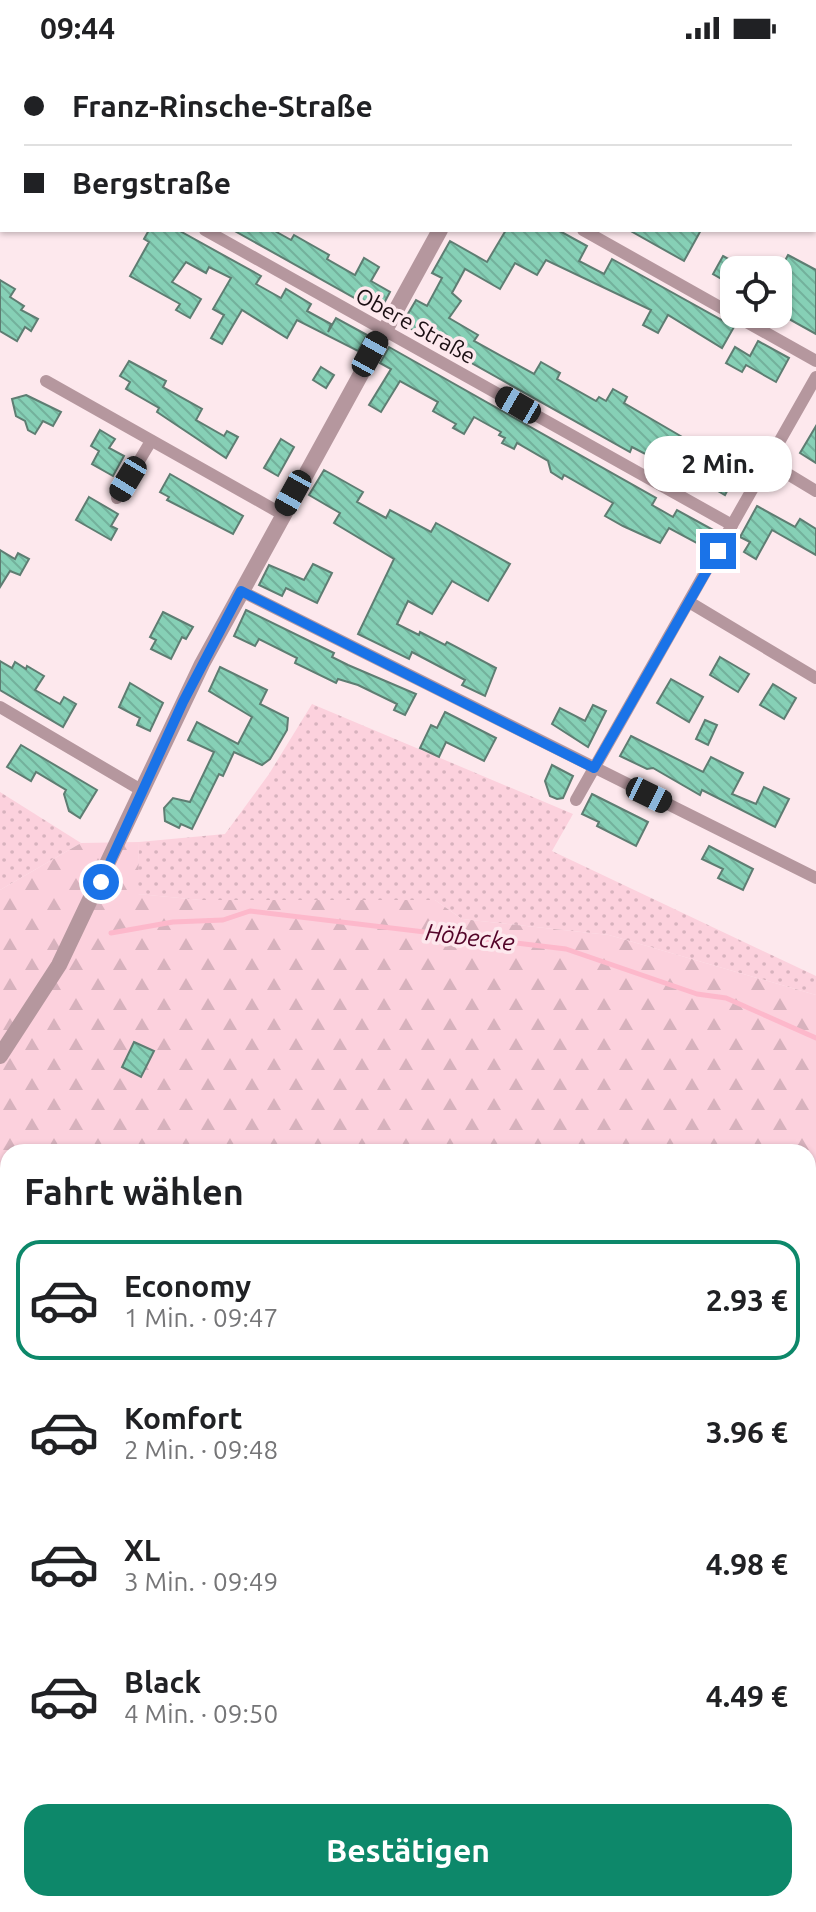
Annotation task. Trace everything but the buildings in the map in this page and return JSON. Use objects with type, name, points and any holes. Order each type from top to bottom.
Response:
[{"type":"street","name":"Obere Straße","points":[[209,232],[732,525]]},
{"type":"street","points":[[0,1056],[59,965],[141,790],[241,591],[439,232]]},
{"type":"street","points":[[587,232],[816,361]]},
{"type":"street","points":[[576,800],[816,377]]},
{"type":"street","points":[[46,381],[282,514]]},
{"type":"street","points":[[117,498],[151,441]]},
{"type":"street","points":[[768,462],[816,491]]},
{"type":"street","points":[[241,591],[816,878]]},
{"type":"street","points":[[689,602],[816,678]]},
{"type":"street","points":[[0,707],[141,790]]},
{"type":"green space","points":[[312,704],[573,814],[552,851],[816,976],[816,995],[609,935],[462,919],[435,900],[201,900],[137,894],[139,842],[225,834],[269,774]]},
{"type":"green space","points":[[0,792],[81,843],[0,890]]},
{"type":"green space","points":[[139,842],[138,894],[201,900],[435,900],[462,919],[609,935],[816,995],[816,1144],[0,1144],[0,890],[81,843]]},
{"type":"waterway","name":"Höbecke","points":[[111,933],[173,922],[223,920],[250,911],[566,949],[697,994],[726,998],[816,1038]]},
{"type":"route","points":[[101,882],[183,702],[241,591],[594,768],[718,551]]}]
